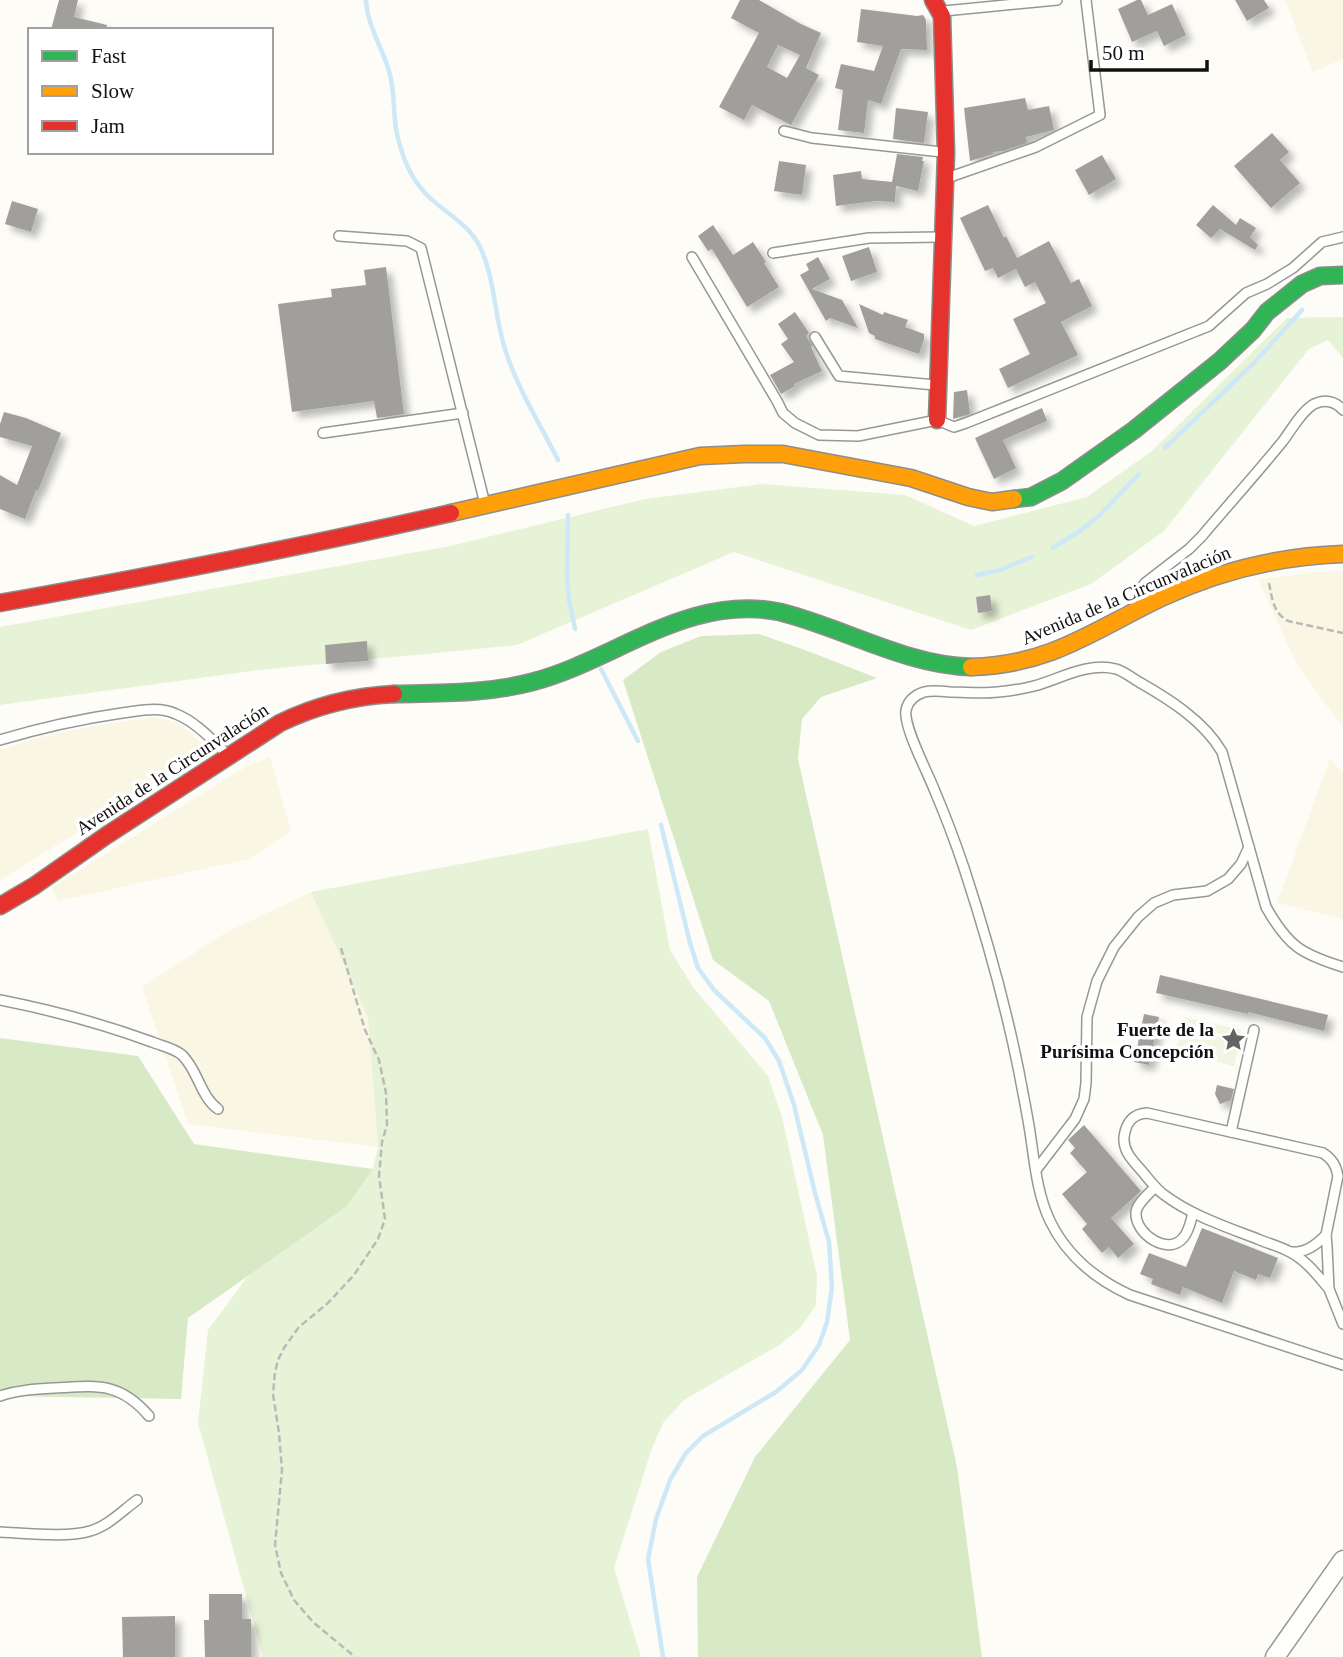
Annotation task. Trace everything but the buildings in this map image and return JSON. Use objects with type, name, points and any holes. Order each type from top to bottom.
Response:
[{"type":"street","points":[[936,6],[942,16],[946,153],[937,420]]},
{"type":"street","points":[[0,603],[131,580],[382,529],[700,456],[783,454],[911,478],[992,502],[1031,497],[1062,481],[1134,430],[1220,361],[1253,330],[1267,312],[1302,284],[1320,276],[1343,275]]},
{"type":"street","name":"Avenida de la Circunvalación","points":[[0,906],[228,755],[294,716],[336,701],[368,696],[465,693],[533,682],[591,662],[671,625],[719,611],[742,608],[762,609],[817,623],[906,654],[951,665],[969,667],[1017,663],[1053,653],[1141,608],[1217,575],[1264,562],[1343,554]]},
{"type":"street","points":[[1275,1657],[1343,1560]]},
{"type":"lane","points":[[936,6],[1057,0]]},
{"type":"lane","points":[[945,179],[1036,147],[1100,114],[1086,0]]},
{"type":"lane","points":[[784,131],[812,138],[946,153]]},
{"type":"lane","points":[[339,236],[407,241],[422,248],[486,505]]},
{"type":"lane","points":[[773,253],[869,239],[943,237]]},
{"type":"lane","points":[[692,257],[783,413],[795,423],[819,435],[858,436],[937,420],[954,426],[966,423],[1209,326],[1246,293],[1293,268],[1322,242],[1343,237]]},
{"type":"lane","points":[[815,337],[839,376],[938,385]]},
{"type":"lane","points":[[1141,608],[1139,591],[1145,583],[1202,536],[1304,413],[1322,401],[1331,401],[1343,410]]},
{"type":"lane","points":[[323,433],[463,413]]},
{"type":"lane","points":[[1343,967],[1302,952],[1276,926],[1266,907],[1222,752],[1216,741],[1199,724],[1161,695],[1117,669],[1105,668],[1082,670],[1015,690],[976,693],[923,692],[912,699],[907,707],[909,729],[935,791],[981,919],[1023,1090],[1042,1202],[1058,1236],[1082,1265],[1105,1282],[1130,1295],[1343,1365]]},
{"type":"lane","points":[[0,740],[88,718],[159,710],[173,712],[194,724],[228,755]]},
{"type":"lane","points":[[1036,1170],[1074,1119],[1084,1099],[1087,1017],[1097,981],[1114,947],[1138,917],[1154,903],[1173,895],[1207,891],[1228,879],[1241,864],[1249,847]]},
{"type":"lane","points":[[0,1000],[127,1032],[177,1051],[187,1060],[208,1100],[218,1109]]},
{"type":"lane","points":[[1231,1132],[1254,1030]]},
{"type":"lane","points":[[1329,1289],[1311,1268],[1290,1252],[1193,1213],[1163,1194],[1126,1152],[1126,1125],[1131,1118],[1147,1113],[1323,1153],[1332,1159],[1338,1176],[1326,1235],[1329,1289],[1343,1324]]},
{"type":"lane","points":[[1155,1187],[1136,1211],[1141,1231],[1146,1236],[1163,1244],[1177,1243],[1185,1236],[1193,1213]]},
{"type":"lane","points":[[1290,1252],[1311,1248],[1326,1235]]},
{"type":"lane","points":[[0,1395],[19,1391],[99,1386],[125,1395],[149,1416]]},
{"type":"lane","points":[[0,1532],[75,1534],[91,1531],[109,1522],[137,1500]]},
{"type":"path","points":[[1264,562],[1274,606],[1282,618],[1343,633]]},
{"type":"path","points":[[341,947],[365,1030],[379,1060],[386,1093],[387,1125],[382,1142],[379,1175],[385,1219],[378,1239],[354,1275],[328,1303],[299,1327],[278,1360],[273,1395],[282,1470],[275,1545],[281,1573],[293,1600],[313,1622],[355,1657]]},
{"type":"shaded area","points":[[1285,0],[1343,0],[1343,59],[1313,72]]},
{"type":"shaded area","points":[[1343,571],[1343,726],[1297,665],[1258,579]]},
{"type":"shaded area","points":[[154,717],[178,723],[211,750],[0,880],[0,750],[37,738],[93,726]]},
{"type":"shaded area","points":[[270,757],[291,831],[249,859],[58,901],[52,887],[247,766]]},
{"type":"shaded area","points":[[1330,759],[1343,773],[1343,919],[1277,903]]},
{"type":"shaded area","points":[[311,892],[368,1018],[378,1147],[188,1124],[142,987],[225,933]]},
{"type":"green space","points":[[1343,317],[1343,358],[1328,340],[1309,349],[1164,531],[1091,584],[971,630],[734,552],[517,645],[260,670],[0,705],[0,627],[450,546],[645,499],[762,484],[905,495],[974,526],[1087,497],[1152,451],[1287,318]]},
{"type":"green space","points":[[759,634],[877,678],[821,697],[802,719],[798,759],[957,1467],[982,1657],[698,1657],[697,1577],[755,1457],[850,1340],[823,1135],[769,1001],[713,960],[623,680],[661,652],[701,636]]},
{"type":"green space","points":[[648,829],[670,950],[693,987],[768,1076],[782,1117],[817,1276],[816,1305],[801,1327],[781,1344],[684,1400],[663,1423],[651,1451],[614,1568],[641,1657],[263,1657],[198,1423],[208,1330],[248,1276],[346,1207],[373,1168],[378,1147],[368,1018],[311,892]]},
{"type":"green space","points":[[1184,1017],[1242,1030],[1234,1066],[1175,1052]]},
{"type":"green space","points":[[0,1038],[138,1056],[194,1144],[373,1169],[346,1207],[188,1318],[181,1399],[0,1396]]},
{"type":"waterway","points":[[366,0],[369,18],[391,78],[396,129],[405,160],[415,181],[427,195],[468,229],[480,247],[489,273],[507,355],[524,395],[558,460]]},
{"type":"waterway","points":[[1165,448],[1254,363],[1302,310]]},
{"type":"waterway","points":[[1053,548],[1099,516],[1139,474]]},
{"type":"waterway","points":[[568,515],[567,576],[575,629]]},
{"type":"waterway","points":[[977,575],[1000,570],[1032,557]]},
{"type":"waterway","points":[[601,669],[638,741]]},
{"type":"waterway","points":[[661,825],[698,968],[714,990],[765,1038],[779,1061],[794,1105],[829,1242],[832,1287],[827,1322],[819,1345],[802,1370],[776,1392],[703,1436],[686,1453],[670,1480],[656,1519],[648,1559],[663,1657]]},
{"type":"traffic: fast","points":[[1014,499],[1031,497],[1062,481],[1134,430],[1220,361],[1253,330],[1267,312],[1302,284],[1320,276],[1343,275]]},
{"type":"traffic: fast","points":[[394,694],[480,691],[532,682],[563,672],[683,620],[714,612],[746,609],[780,612],[922,660],[971,667]]},
{"type":"traffic: slow","points":[[451,513],[700,456],[744,454],[783,454],[911,478],[992,502],[1014,499]]},
{"type":"traffic: slow","points":[[971,667],[999,665],[1049,653],[1183,588],[1227,573],[1296,558],[1343,554]]},
{"type":"traffic: jam","points":[[933,0],[942,16],[946,153],[937,420]]},
{"type":"traffic: jam","points":[[0,603],[226,561],[451,513]]},
{"type":"traffic: jam","points":[[0,906],[280,723],[335,702],[394,694]]},
{"type":"place","name":"Fuerte de la Purísima Concepción","points":[[1234,1040]]}]
